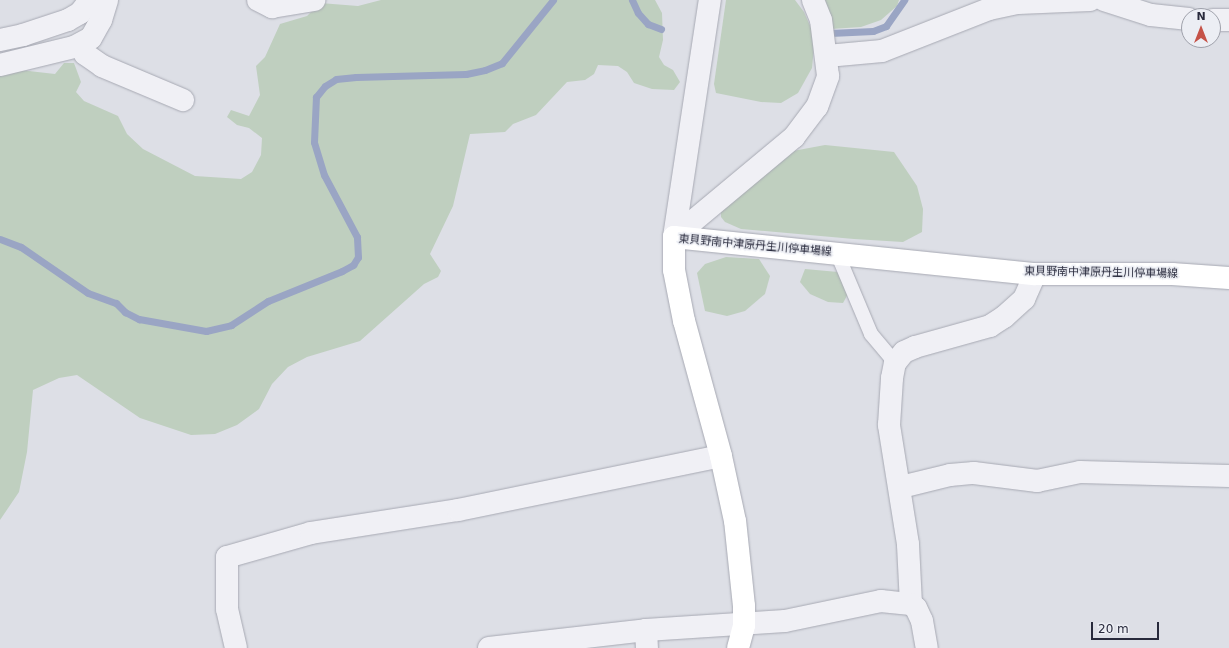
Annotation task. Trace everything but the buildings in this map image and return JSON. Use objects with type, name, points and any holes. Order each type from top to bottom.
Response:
[{"type":"main road","name":"東貝野南中津原丹生川停車場線","points":[[738,648],[744,625],[744,606],[735,521],[721,456],[678,295],[674,270],[674,237],[1035,274],[1172,274],[1229,278]]},
{"type":"street","points":[[0,40],[23,35],[68,20],[80,13],[90,0]]},
{"type":"street","points":[[0,65],[81,44],[90,38],[101,20],[107,0]]},
{"type":"street","points":[[258,0],[272,7],[314,0]]},
{"type":"street","points":[[674,237],[710,0]]},
{"type":"street","points":[[674,237],[794,137],[808,122],[825,87],[828,76],[827,56],[821,20],[813,0]]},
{"type":"street","points":[[827,56],[882,51],[989,9],[1018,3],[1090,0]]},
{"type":"street","points":[[1104,0],[1151,15],[1181,18]]},
{"type":"street","points":[[81,44],[85,54],[102,66],[183,100]]},
{"type":"street","points":[[911,604],[908,544],[901,487],[889,426],[891,384],[895,363],[904,352],[915,347],[990,326],[1004,317],[1024,299],[1035,274]]},
{"type":"street","points":[[236,648],[227,609],[227,556],[311,534],[458,510],[721,456]]},
{"type":"street","points":[[901,487],[950,475],[974,473],[1037,481],[1080,472],[1229,476]]},
{"type":"street","points":[[489,648],[646,639],[744,625],[785,621],[881,601],[911,604],[916,608],[922,621],[927,648]]},
{"type":"lane","points":[[837,253],[871,334],[895,363]]},
{"type":"green space","points":[[381,0],[655,0],[662,13],[663,40],[659,57],[664,65],[673,70],[680,82],[674,90],[652,89],[634,83],[627,72],[618,66],[598,65],[594,74],[585,80],[567,82],[536,115],[513,124],[505,132],[470,134],[453,206],[430,254],[441,271],[438,277],[424,284],[360,341],[307,357],[288,367],[272,384],[259,409],[237,425],[215,434],[191,435],[140,418],[77,375],[59,378],[33,390],[27,452],[19,492],[0,520],[0,74],[20,70],[55,74],[64,63],[74,63],[81,82],[76,92],[84,101],[118,116],[127,134],[143,149],[195,176],[241,179],[252,172],[261,155],[262,138],[249,128],[237,125],[227,117],[231,110],[249,116],[260,95],[256,66],[265,57],[280,24],[307,16],[320,3],[358,6]]},
{"type":"green space","points":[[726,0],[795,0],[804,12],[815,37],[812,68],[798,93],[781,103],[761,102],[716,93],[714,84]]},
{"type":"green space","points":[[820,0],[899,0],[897,6],[881,20],[861,27],[831,29]]},
{"type":"green space","points":[[825,145],[894,152],[917,186],[923,209],[922,232],[903,242],[854,239],[741,229],[725,222],[721,217],[721,212],[793,151]]},
{"type":"green space","points":[[726,257],[759,259],[770,276],[765,294],[745,311],[727,316],[705,311],[697,273],[705,264]]},
{"type":"green space","points":[[805,269],[838,272],[848,294],[843,303],[828,302],[810,294],[800,282]]},
{"type":"waterway","points":[[0,239],[21,247],[88,293],[116,303],[125,312],[139,319],[206,331],[231,325],[268,301],[342,271],[353,265],[358,257],[357,237],[324,175],[314,142],[316,97],[325,86],[336,79],[356,77],[466,74],[485,70],[502,63],[553,0]]},
{"type":"waterway","points":[[632,0],[638,13],[648,24],[661,29]]},
{"type":"waterway","points":[[830,33],[873,31],[886,26],[904,0]]}]
